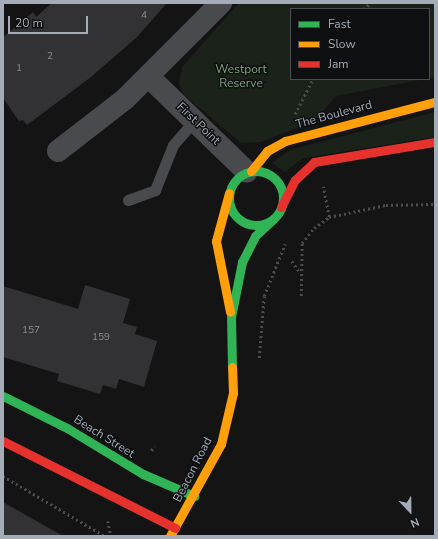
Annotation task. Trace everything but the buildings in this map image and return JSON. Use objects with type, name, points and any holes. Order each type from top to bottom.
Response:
[{"type":"street","points":[[58,151],[149,77],[221,3]]},
{"type":"street","name":"First Point","points":[[149,77],[249,172]]},
{"type":"street","name":"The Boulevard","points":[[249,172],[267,151],[285,141],[435,102]]},
{"type":"street","points":[[281,207],[282,193],[277,180],[265,173],[249,172],[235,180],[229,193],[234,214],[245,223],[259,225],[273,219],[281,207],[295,180],[310,166],[333,157],[435,142]]},
{"type":"street","name":"Beacon Road","points":[[173,532],[221,444],[232,401],[231,317],[219,269],[216,241],[229,193]]},
{"type":"street","name":"Beacon Road","points":[[231,317],[248,246],[273,219]]},
{"type":"street","name":"Beach Street","points":[[3,396],[67,428],[143,474],[194,496]]},
{"type":"street","points":[[3,441],[173,532]]},
{"type":"lane","points":[[128,200],[155,190],[173,144],[194,121]]},
{"type":"path","points":[[297,106],[313,80]]},
{"type":"path","points":[[310,166],[320,177],[329,217]]},
{"type":"path","points":[[301,296],[300,271],[302,243],[314,228],[329,217],[386,205],[435,204]]},
{"type":"path","points":[[292,261],[300,271]]},
{"type":"path","points":[[3,476],[105,536]]},
{"type":"green space","name":"Westport Reserve","points":[[239,3],[435,3],[435,77],[430,78],[430,8],[290,8],[290,80],[420,80],[336,96],[314,121],[261,142],[241,143],[183,94],[179,83],[182,67]]},
{"type":"green space","points":[[435,112],[435,137],[303,158],[285,172],[272,163],[290,150]]},
{"type":"traffic: fast","points":[[251,171],[261,171],[275,179],[281,188],[283,198],[281,208],[275,217],[261,225],[251,225],[241,220],[234,213],[229,203],[229,193],[234,183],[241,176],[251,171]]},
{"type":"traffic: fast","points":[[232,367],[231,317],[242,262],[255,236],[273,219]]},
{"type":"traffic: fast","points":[[3,396],[67,428],[143,474],[194,496]]},
{"type":"traffic: slow","points":[[251,171],[267,151],[285,141],[435,102]]},
{"type":"traffic: slow","points":[[229,193],[216,241],[230,312]]},
{"type":"traffic: slow","points":[[170,536],[221,444],[233,393],[232,367]]},
{"type":"traffic: jam","points":[[281,207],[295,180],[314,162],[435,142]]},
{"type":"traffic: jam","points":[[3,441],[175,528]]}]
